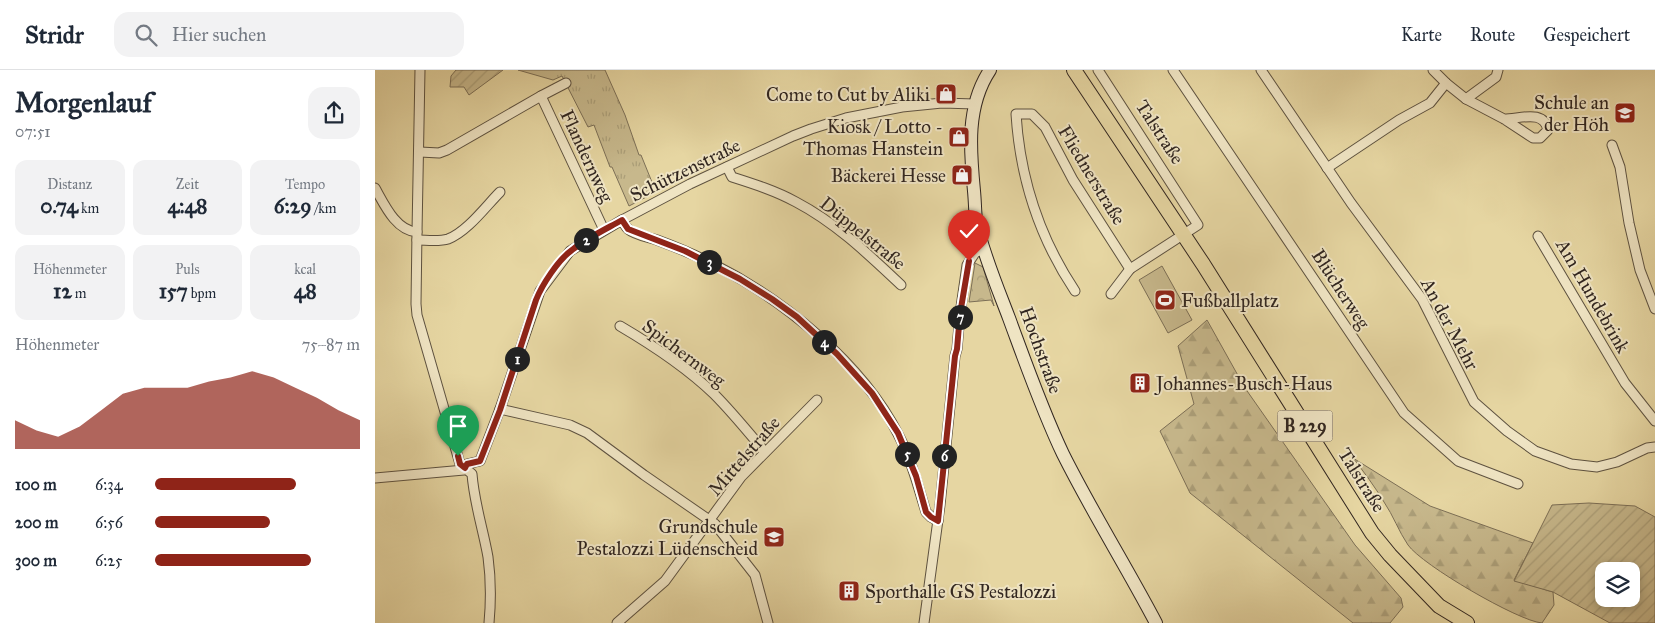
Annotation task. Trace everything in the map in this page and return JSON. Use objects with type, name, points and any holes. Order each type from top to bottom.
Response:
[{"type":"main road","name":"Hochstraße","points":[[990,70],[975,104],[971,136],[976,221],[984,248],[1041,406],[1052,431],[1082,491],[1130,573],[1156,623]]},
{"type":"main road","name":"Talstraße","points":[[1073,70],[1184,236],[1373,532],[1390,555],[1439,606],[1467,623]]},
{"type":"street","points":[[420,70],[417,315],[460,464],[472,474],[473,488],[488,558],[491,607],[489,623]]},
{"type":"street","name":"Talstraße","points":[[1098,70],[1198,225],[1184,236]]},
{"type":"street","name":"Blücherweg","points":[[1173,70],[1403,413],[1458,461],[1518,484]]},
{"type":"street","name":"An der Mehr","points":[[1261,70],[1327,168],[1422,299],[1474,402],[1507,432],[1535,450],[1571,464],[1597,467],[1617,462],[1647,448],[1655,447]]},
{"type":"street","points":[[1433,70],[1466,99],[1504,119]]},
{"type":"street","points":[[1466,99],[1496,77],[1498,70]]},
{"type":"street","points":[[420,152],[439,153],[447,150],[566,83]]},
{"type":"street","points":[[1327,168],[1399,120],[1430,103],[1446,83]]},
{"type":"street","name":"Flandernweg","points":[[541,96],[604,230]]},
{"type":"street","name":"Schützenstraße","points":[[375,478],[452,472],[464,470],[467,464],[480,461],[500,410],[540,291],[570,251],[604,230],[690,184],[793,136],[846,118],[902,107],[930,104],[975,104]]},
{"type":"street","name":"Fliednerstraße","points":[[1075,290],[1063,272],[1035,214],[1022,164],[1016,114],[1032,114],[1045,127],[1073,180],[1130,269]]},
{"type":"street","points":[[1612,145],[1620,167],[1629,223],[1640,270],[1655,309]]},
{"type":"street","name":"Düppelstraße","points":[[727,167],[732,178],[770,190],[816,214],[849,237],[901,285]]},
{"type":"street","points":[[375,190],[396,221],[411,232],[417,236],[444,240],[456,235],[500,192]]},
{"type":"street","points":[[622,220],[628,229],[713,264],[772,299],[797,317],[837,354],[872,393],[898,433],[916,476],[926,512],[938,521]]},
{"type":"street","points":[[1111,294],[1130,269],[1184,236]]},
{"type":"street","name":"Am Hundebrink","points":[[1538,236],[1625,384],[1655,421]]},
{"type":"street","points":[[923,623],[938,521],[955,356],[967,265],[975,253],[984,248]]},
{"type":"street","name":"Spichernweg","points":[[620,326],[660,351],[697,379],[715,396],[765,452]]},
{"type":"street","name":"Mittelstraße","points":[[617,623],[665,581],[711,521],[741,477],[817,400]]},
{"type":"street","points":[[500,410],[570,425],[587,433],[715,524],[755,575],[768,623]]},
{"type":"green space","points":[[456,70],[503,70],[469,95],[464,87],[450,87],[451,76]]},
{"type":"green space","points":[[518,70],[605,70],[656,192],[629,206],[612,167],[610,167],[594,125],[588,127],[562,76],[553,80]]},
{"type":"green space","points":[[975,263],[983,267],[994,306],[991,300],[969,302]]},
{"type":"green space","name":"Fußballplatz","points":[[1162,266],[1192,320],[1168,333],[1139,280]]},
{"type":"green space","points":[[1207,320],[1245,388],[1355,545],[1401,598],[1403,607],[1390,623],[1353,623],[1190,493],[1160,431],[1194,404],[1178,346]]},
{"type":"green space","points":[[1353,458],[1430,506],[1533,543],[1514,580],[1553,592],[1554,605],[1542,623],[1513,613],[1471,591],[1417,554],[1408,545],[1381,496]]},
{"type":"green space","points":[[1589,503],[1635,506],[1655,517],[1655,623],[1610,623],[1553,592],[1514,581],[1552,505]]},
{"type":"place","name":"Come to Cut by Aliki","points":[[946,94]]},
{"type":"place","name":"Schule an der Höh","points":[[1625,113]]},
{"type":"place","name":"Kiosk / Lotto - Thomas Hanstein","points":[[959,137]]},
{"type":"place","name":"Bäckerei Hesse","points":[[962,175]]},
{"type":"place","name":"Fußballplatz","points":[[1165,300]]},
{"type":"place","name":"Johannes-Busch-Haus","points":[[1140,383]]},
{"type":"place","name":"Grundschule Pestalozzi Lüdenscheid","points":[[774,537]]},
{"type":"place","name":"Sporthalle GS Pestalozzi","points":[[849,591]]},
{"type":"route","points":[[458,456],[460,464],[465,468],[467,464],[480,461],[512,376],[536,300],[547,280],[570,251],[622,220],[628,229],[685,251],[740,279],[797,317],[837,354],[863,381],[898,433],[916,476],[926,512],[938,521],[944,449],[947,444],[960,314],[969,261]]}]
